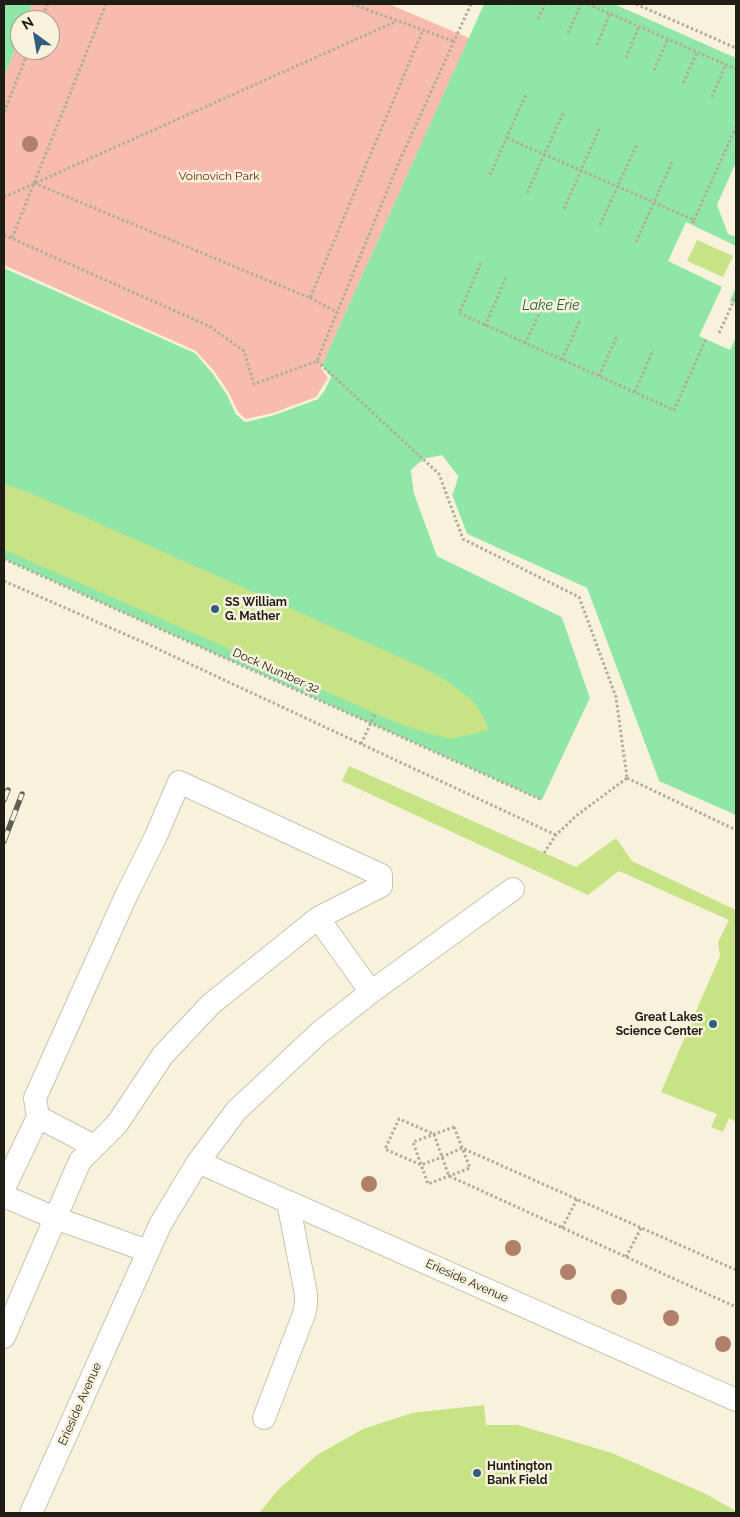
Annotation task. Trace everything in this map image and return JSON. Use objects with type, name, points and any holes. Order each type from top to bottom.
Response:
[{"type":"street","points":[[4,1188],[38,1117],[35,1098],[179,782],[381,875],[381,886],[318,918],[210,1004],[163,1055],[117,1124],[80,1161],[4,1337]]},
{"type":"street","name":"Erieside Avenue","points":[[31,1513],[160,1223],[198,1162],[236,1111],[318,1033],[513,889]]},
{"type":"street","points":[[318,918],[372,992]]},
{"type":"street","points":[[38,1117],[94,1146]]},
{"type":"street","name":"Erieside Avenue","points":[[198,1162],[736,1400]]},
{"type":"street","points":[[4,1196],[55,1218],[148,1251]]},
{"type":"street","points":[[264,1418],[304,1314],[306,1304],[306,1294],[288,1202]]},
{"type":"path","points":[[12,238],[106,4]]},
{"type":"path","points":[[352,4],[453,41]]},
{"type":"path","points":[[4,234],[209,326],[244,351],[254,384],[317,361],[399,162],[471,4]]},
{"type":"path","points":[[538,19],[545,4]]},
{"type":"path","points":[[568,33],[581,4]]},
{"type":"path","points":[[588,4],[736,68]]},
{"type":"path","points":[[636,4],[736,48]]},
{"type":"path","points":[[597,45],[610,13]]},
{"type":"path","points":[[4,197],[397,21]]},
{"type":"path","points":[[626,58],[639,26]]},
{"type":"path","points":[[310,298],[423,30]]},
{"type":"path","points":[[654,70],[668,39]]},
{"type":"path","points":[[683,83],[697,52]]},
{"type":"path","points":[[4,112],[25,60]]},
{"type":"path","points":[[712,97],[726,64]]},
{"type":"path","points":[[490,175],[526,94]]},
{"type":"path","points":[[527,193],[564,111]]},
{"type":"path","points":[[692,225],[736,126]]},
{"type":"path","points":[[564,209],[600,127]]},
{"type":"path","points":[[506,138],[694,220]]},
{"type":"path","points":[[600,225],[637,144]]},
{"type":"path","points":[[636,242],[673,160]]},
{"type":"path","points":[[34,183],[310,298],[337,312]]},
{"type":"path","points":[[481,263],[459,313],[674,410],[706,339]]},
{"type":"path","points":[[485,326],[507,275]]},
{"type":"path","points":[[719,333],[736,296]]},
{"type":"path","points":[[526,344],[544,302]]},
{"type":"path","points":[[562,360],[580,320]]},
{"type":"path","points":[[599,376],[618,336]]},
{"type":"path","points":[[635,392],[653,350]]},
{"type":"path","points":[[317,361],[439,474],[462,539],[579,597],[616,698],[627,778]]},
{"type":"path","name":"Dock Number 32","points":[[4,559],[542,800]]},
{"type":"path","points":[[4,581],[145,643],[556,835]]},
{"type":"path","points":[[361,744],[374,714]]},
{"type":"path","points":[[627,778],[736,830]]},
{"type":"path","points":[[544,853],[556,835],[576,816],[627,778]]},
{"type":"path","points":[[736,1270],[462,1148],[442,1156],[421,1165],[385,1149],[399,1119],[434,1134],[442,1156],[449,1176],[736,1307]]},
{"type":"path","points":[[454,1127],[462,1148],[470,1168],[428,1184],[413,1142],[454,1127]]},
{"type":"path","points":[[562,1228],[577,1199]]},
{"type":"path","points":[[626,1257],[641,1228]]},
{"type":"green space","name":"Voinovich Park","points":[[32,4],[389,4],[469,38],[322,365],[331,377],[318,399],[246,422],[195,353],[4,268],[4,78],[11,60],[60,60],[60,10],[30,10]]},
{"type":"water","points":[[4,4],[32,4],[30,10],[10,10],[11,60],[4,78]]},
{"type":"water","name":"Lake Erie","points":[[484,4],[614,4],[736,58],[736,162],[717,205],[728,234],[736,237],[736,815],[659,781],[587,588],[467,534],[452,495],[458,476],[442,456],[424,459],[411,470],[414,493],[437,556],[562,617],[590,698],[542,800],[4,559],[4,268],[195,353],[213,374],[227,395],[236,414],[245,422],[274,415],[318,399],[331,377],[322,365]]},
{"type":"pier","points":[[686,222],[736,246],[736,287],[730,301],[736,304],[736,337],[730,350],[699,336],[722,287],[668,261]]},
{"type":"pier","points":[[4,265],[196,351],[215,372],[229,393],[238,412],[246,419],[273,413],[316,397],[328,378],[321,368],[322,365],[331,377],[318,399],[274,415],[246,422],[236,414],[227,395],[213,374],[195,353],[4,268]]},
{"type":"pier","points":[[442,455],[458,476],[452,495],[467,534],[587,588],[659,781],[658,783],[585,590],[465,535],[449,495],[455,476],[442,458],[425,461],[414,471],[416,492],[439,554],[564,615],[593,697],[544,801],[542,800],[590,698],[562,617],[437,556],[414,493],[411,470],[424,459]]},
{"type":"building","points":[[697,240],[733,256],[723,277],[687,261]]},
{"type":"building","name":"SS William G. Mather","points":[[4,484],[33,494],[422,667],[444,679],[472,700],[482,714],[489,730],[451,739],[395,722],[7,551],[4,549]]},
{"type":"building","points":[[349,766],[576,867],[616,838],[632,861],[736,910],[736,1122],[729,1118],[723,1132],[711,1127],[717,1114],[661,1092],[720,956],[718,942],[729,920],[619,871],[588,895],[342,781]]},
{"type":"building","name":"Huntington Bank Field","points":[[484,1405],[486,1425],[518,1425],[612,1453],[706,1494],[736,1511],[736,1513],[259,1513],[278,1490],[317,1455],[363,1429],[412,1413]]},
{"type":"railway","points":[[4,800],[8,790]]},
{"type":"railway","points":[[4,841],[22,794]]},
{"type":"place","name":"SS William G. Mather","points":[[215,609]]},
{"type":"place","name":"Great Lakes Science Center","points":[[713,1024]]},
{"type":"place","name":"Huntington Bank Field","points":[[477,1473]]}]
